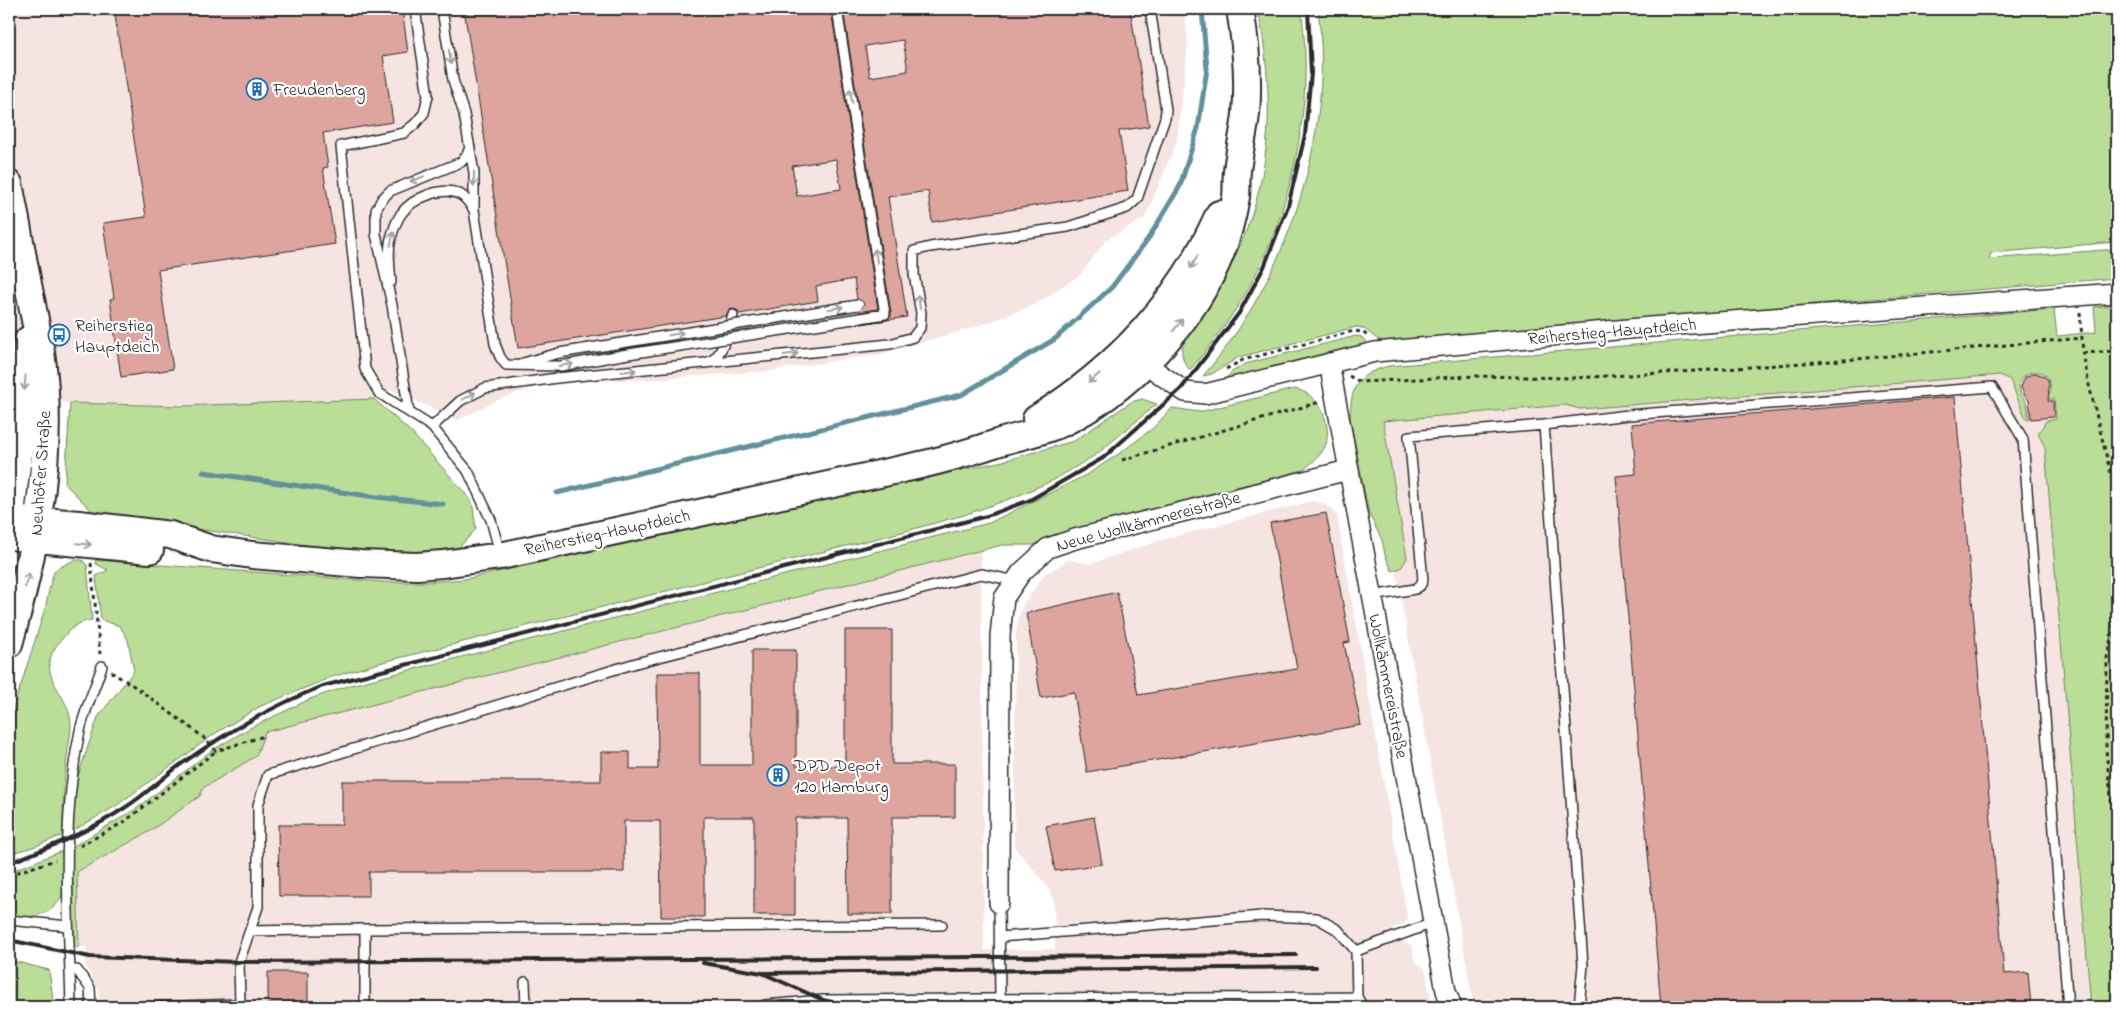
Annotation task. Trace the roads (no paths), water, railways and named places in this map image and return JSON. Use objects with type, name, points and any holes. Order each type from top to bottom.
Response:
[{"type":"main road","name":"Reiherstieg-Hauptdeich","points":[[9,525],[37,530],[170,536],[211,549],[252,555],[418,566],[452,563],[500,556],[949,459],[997,443],[1042,432],[1064,422],[1109,394],[1138,353],[1164,343],[1190,311],[1217,262],[1234,204],[1237,170],[1246,114],[1248,87],[1240,9]]},
{"type":"main road","name":"Neuhöfer Straße","points":[[9,184],[43,364],[45,394],[44,452],[37,530],[25,587],[9,644]]},
{"type":"main road","name":"Neuhöfer Straße","points":[[9,525],[22,424],[30,299]]},
{"type":"street","name":"Reiherstieg-Hauptdeich","points":[[1138,353],[1168,381],[1185,392],[1205,394],[1375,352],[1650,327],[2117,293]]},
{"type":"street","name":"Wollkämmereistraße","points":[[1329,364],[1446,991],[1452,1007]]},
{"type":"street","name":"Neue Wollkämmereistraße","points":[[999,904],[1000,636],[1004,598],[1021,573],[1048,548],[1094,534],[1348,470]]},
{"type":"lane","points":[[415,9],[428,96],[424,113],[404,133],[341,146],[365,369],[379,393],[432,426],[468,471],[491,520],[500,556]]},
{"type":"lane","points":[[442,9],[453,80],[464,114],[470,146],[474,173],[474,210],[495,344],[503,362],[511,366],[561,366],[885,314],[837,9]]},
{"type":"lane","points":[[432,426],[455,405],[485,388],[557,378],[890,344],[907,340],[917,334],[921,321],[914,274],[914,251],[1068,227],[1121,211],[1132,205],[1137,199],[1166,110],[1150,9]]},
{"type":"lane","points":[[409,412],[392,305],[376,234],[376,210],[382,198],[390,191],[460,162],[467,155],[470,146]]},
{"type":"lane","points":[[392,305],[389,251],[392,236],[402,212],[423,198],[438,192],[451,191],[465,198],[474,210]]},
{"type":"lane","points":[[511,366],[559,353],[858,305]]},
{"type":"lane","points":[[705,363],[712,361],[720,351],[733,315]]},
{"type":"lane","points":[[1372,596],[1415,589],[1420,586],[1423,580],[1409,436],[1544,425],[1628,415],[1992,387],[2023,439],[2068,1007]]},
{"type":"lane","points":[[1544,425],[1583,965],[1579,1007]]},
{"type":"lane","points":[[152,1007],[240,1005],[240,962],[258,907],[258,805],[268,775],[636,663],[981,574],[1016,581]]},
{"type":"lane","points":[[71,1007],[66,854],[68,824],[80,731],[102,666]]},
{"type":"lane","points":[[999,904],[1000,999]]},
{"type":"lane","points":[[1000,937],[1262,916],[1317,918],[1338,930],[1356,951],[1357,997],[1363,1007]]},
{"type":"lane","points":[[9,920],[68,926]]},
{"type":"lane","points":[[1356,951],[1433,923]]},
{"type":"lane","points":[[250,931],[942,926]]},
{"type":"lane","points":[[365,929],[365,1007]]},
{"type":"lane","points":[[70,970],[77,970],[90,988],[91,1007]]},
{"type":"lane","points":[[525,982],[526,1007]]},
{"type":"lane","points":[[762,1007],[795,1005],[823,1000],[1357,997]]},
{"type":"waterway","points":[[557,493],[961,395],[1055,339],[1112,287],[1150,236],[1180,186],[1198,128],[1207,69],[1202,9]]},
{"type":"waterway","points":[[203,472],[376,497],[443,504]]},
{"type":"railway","points":[[9,863],[54,845],[98,824],[133,802],[180,765],[214,742],[267,711],[323,686],[987,516],[1030,500],[1103,458],[1181,389],[1239,313],[1264,267],[1288,206],[1305,135],[1311,73],[1308,9]]},
{"type":"railway","points":[[9,940],[90,957],[239,962],[1296,955]]},
{"type":"railway","points":[[703,963],[762,973],[823,1000],[853,1007]]},
{"type":"railway","points":[[762,973],[1316,967]]},
{"type":"place","name":"Freudenberg","points":[[257,89]]},
{"type":"place","name":"Reiherstieg Hauptdeich","points":[[59,335]]},
{"type":"place","name":"DPD Depot 120 Hamburg","points":[[778,775]]}]
